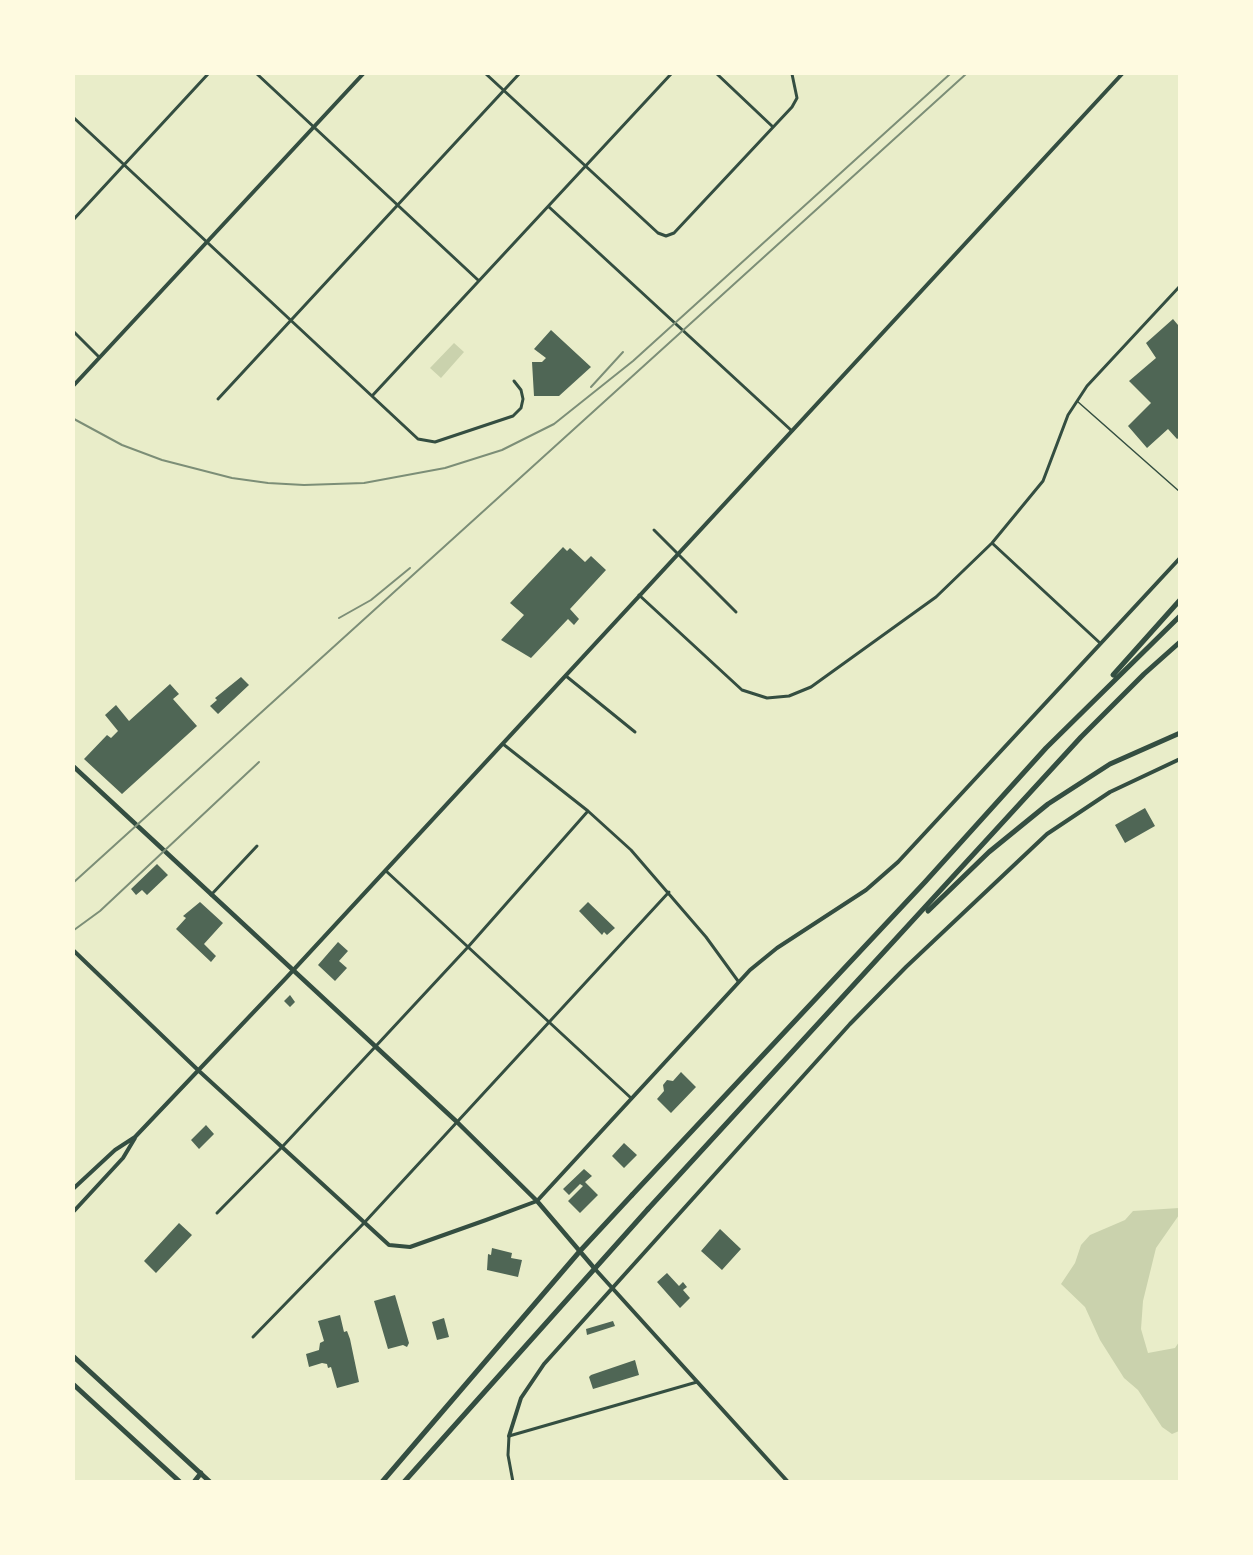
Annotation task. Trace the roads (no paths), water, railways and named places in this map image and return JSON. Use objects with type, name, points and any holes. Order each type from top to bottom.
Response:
[{"type":"highway","points":[[382,1482],[580,1251],[1084,708],[1179,600]]},
{"type":"highway","points":[[1084,708],[1179,616]]},
{"type":"highway","points":[[404,1482],[737,1109],[892,945],[1081,737],[1179,642]]},
{"type":"highway","points":[[892,945],[989,852],[1048,804],[1110,764],[1179,733]]},
{"type":"highway","points":[[74,1357],[210,1482]]},
{"type":"highway","points":[[74,1384],[180,1482]]},
{"type":"highway","points":[[194,1482],[201,1473]]},
{"type":"main road","points":[[74,767],[457,1122],[537,1201],[595,1269]]},
{"type":"street","points":[[74,219],[208,74]]},
{"type":"street","points":[[256,74],[478,280]]},
{"type":"street","points":[[74,385],[363,74]]},
{"type":"street","points":[[486,74],[658,233],[666,236],[674,233],[797,98],[792,74]]},
{"type":"street","points":[[218,399],[519,74]]},
{"type":"street","points":[[372,396],[671,74]]},
{"type":"street","points":[[717,74],[773,127]]},
{"type":"street","points":[[74,1188],[115,1150],[135,1137],[199,1071],[1122,74]]},
{"type":"street","points":[[74,118],[418,439],[435,442],[513,416],[521,408],[523,399],[521,390],[514,381]]},
{"type":"street","points":[[549,207],[792,431]]},
{"type":"street","points":[[639,595],[742,690],[756,696],[780,698],[811,687],[936,597],[992,543],[1043,480],[1077,401],[1179,286]]},
{"type":"street","points":[[74,332],[99,357]]},
{"type":"street","points":[[654,531],[736,612]]},
{"type":"street","points":[[992,543],[1102,644]]},
{"type":"street","points":[[74,951],[199,1071],[384,1241],[397,1247],[410,1247],[537,1201],[738,981],[777,948],[866,890],[898,862],[1102,644],[1179,558]]},
{"type":"street","points":[[566,676],[635,732]]},
{"type":"street","points":[[503,744],[588,811],[631,850],[669,892],[738,981]]},
{"type":"street","points":[[513,1482],[508,1455],[509,1436],[516,1410],[536,1373],[850,1024],[1047,834],[1088,806],[1137,778],[1179,759]]},
{"type":"street","points":[[217,1213],[283,1146],[468,947],[588,811]]},
{"type":"street","points":[[211,895],[257,846]]},
{"type":"street","points":[[386,871],[631,1098]]},
{"type":"street","points":[[253,1337],[364,1223],[669,892]]},
{"type":"street","points":[[74,1211],[123,1158],[135,1137]]},
{"type":"street","points":[[595,1269],[788,1482]]},
{"type":"street","points":[[509,1436],[699,1382]]},
{"type":"lane","points":[[1077,401],[1179,492]]},
{"type":"railway","points":[[74,419],[122,445],[162,460],[232,478],[268,483],[304,485],[364,483],[445,468],[502,450],[554,424],[633,361],[950,74]]},
{"type":"railway","points":[[74,882],[966,74]]},
{"type":"railway","points":[[591,387],[623,352]]},
{"type":"railway","points":[[339,618],[371,600],[410,568]]},
{"type":"railway","points":[[74,930],[100,911],[259,762]]}]
